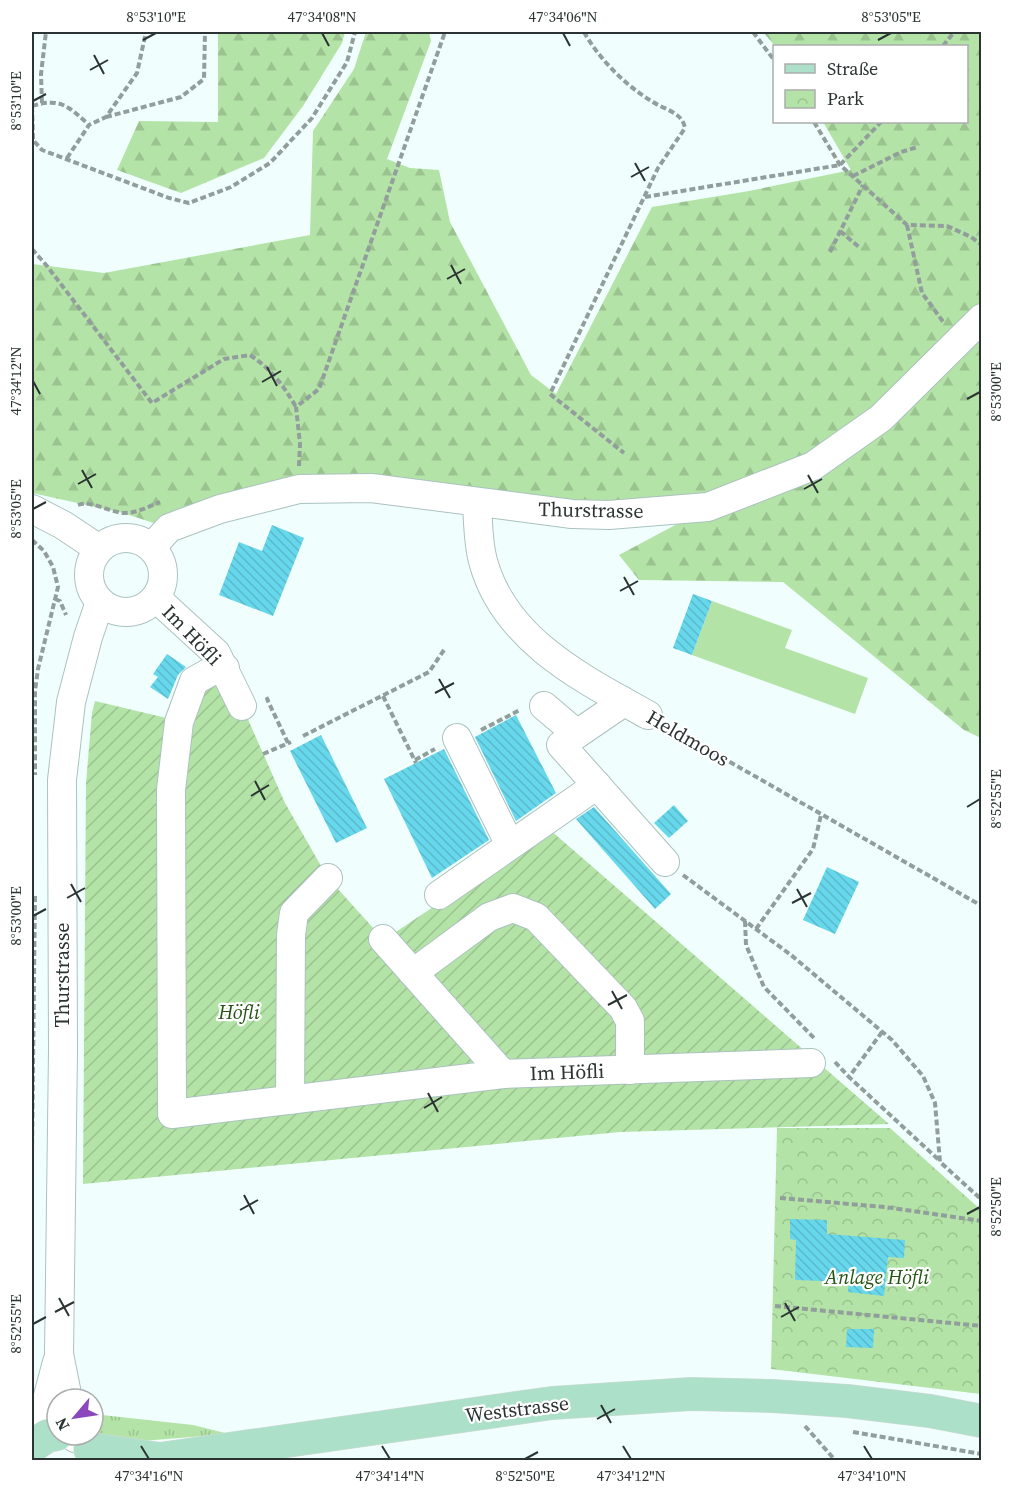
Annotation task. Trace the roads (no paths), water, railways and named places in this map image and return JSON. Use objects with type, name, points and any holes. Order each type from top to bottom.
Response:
[{"type":"main road","name":"Weststrasse","points":[[92,1447],[159,1460],[552,1403],[691,1394],[772,1395],[847,1401],[981,1421]]},
{"type":"street","name":"Thurstrasse","points":[[152,547],[169,528],[220,508],[299,489],[371,488],[582,514],[609,515],[708,507],[813,466],[881,417],[981,318]]},
{"type":"street","name":"Heldmoos","points":[[477,502],[482,559],[494,591],[513,619],[534,642],[560,663],[648,716]]},
{"type":"street","points":[[32,509],[63,525],[99,549]]},
{"type":"street","points":[[131,537],[152,547],[163,566],[164,577],[156,598],[139,610],[129,612],[119,612],[100,602],[93,593],[89,581],[92,558],[99,549],[119,538],[131,537]]},
{"type":"street","name":"Im Höfli","points":[[156,598],[216,653],[242,706]]},
{"type":"street","name":"Thurstrasse","points":[[62,1387],[59,1354],[63,1050],[62,780],[71,702],[87,637],[100,602]]},
{"type":"street","points":[[225,668],[210,672],[194,681],[179,722],[171,790],[172,1114],[503,1074]]},
{"type":"street","points":[[621,700],[618,706],[561,745],[665,862]]},
{"type":"street","points":[[544,706],[578,734]]},
{"type":"street","points":[[457,738],[510,845]]},
{"type":"street","points":[[439,895],[597,784]]},
{"type":"street","points":[[290,1100],[291,935],[294,913],[328,878]]},
{"type":"street","points":[[413,973],[489,917],[513,908],[537,917],[623,1008],[630,1021],[630,1070]]},
{"type":"street","name":"Im Höfli","points":[[382,939],[503,1074],[630,1070],[822,1056]]},
{"type":"street","name":"Thurstrasse","points":[[59,1354],[66,1387]]},
{"type":"park label","name":"Höfli","points":[[239,1012]]},
{"type":"park label","name":"Anlage Höfli","points":[[877,1277]]}]
